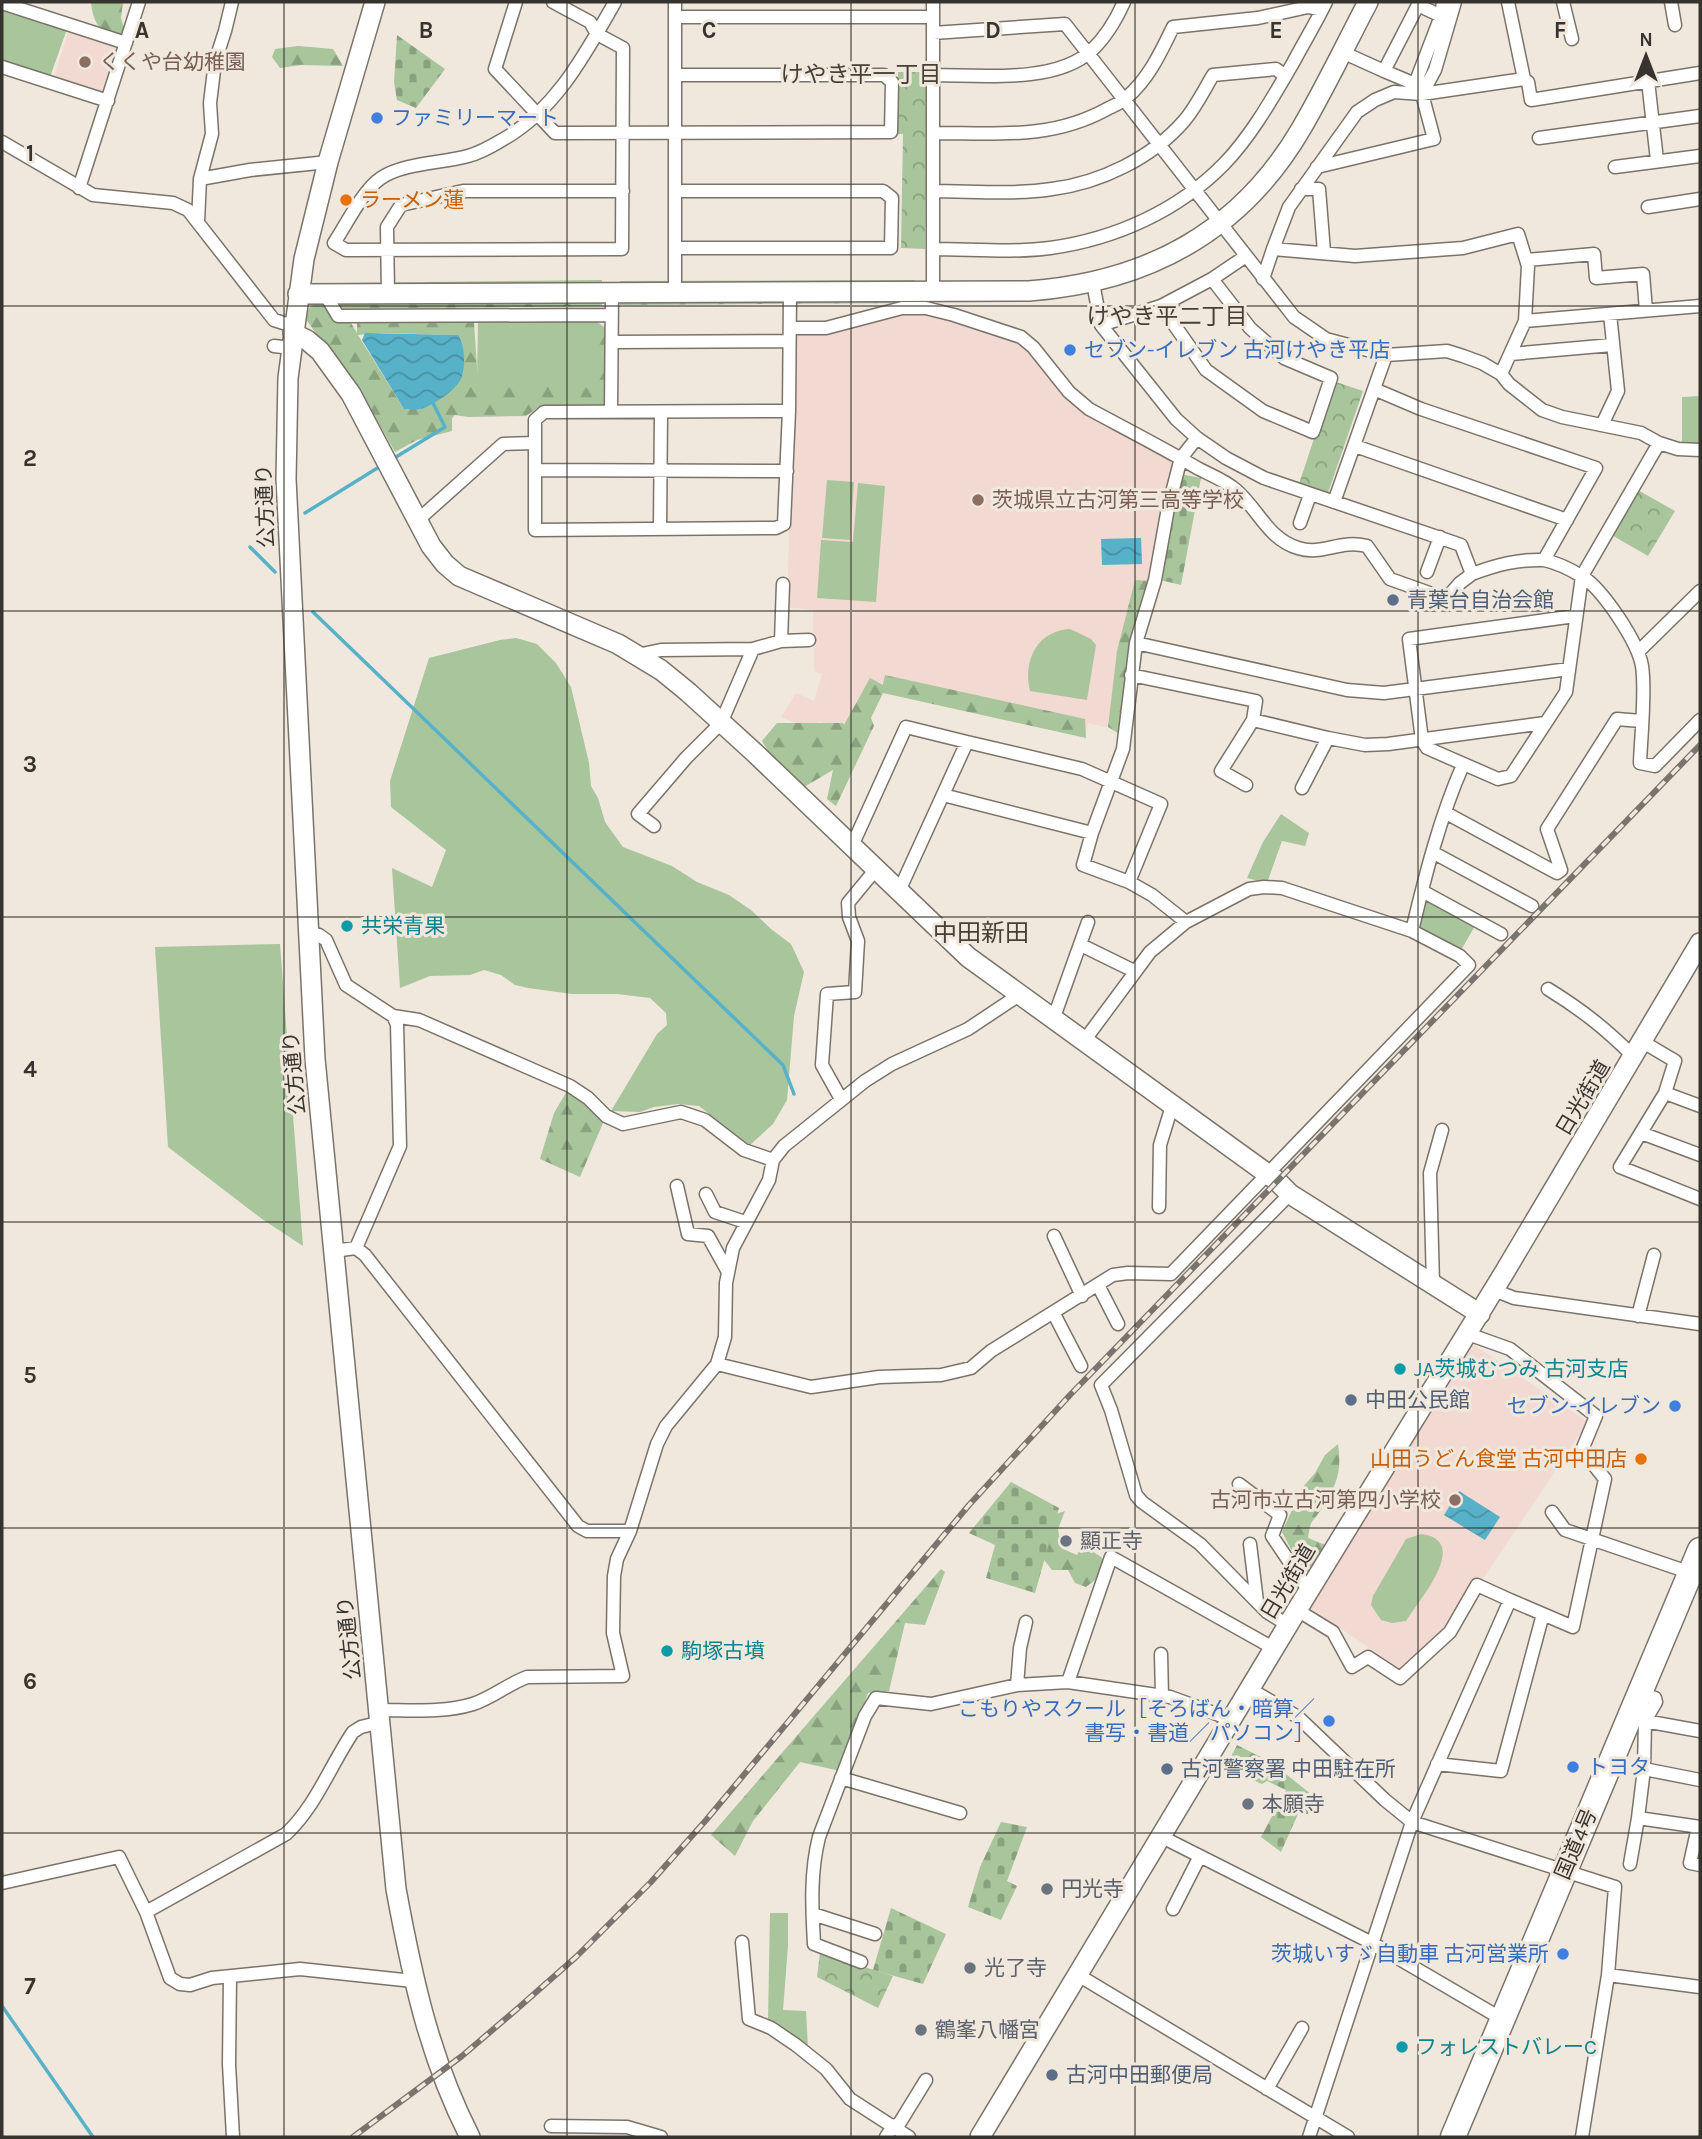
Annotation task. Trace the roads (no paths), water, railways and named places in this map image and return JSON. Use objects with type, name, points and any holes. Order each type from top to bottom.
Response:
[{"type":"highway","name":"国道4号","points":[[1452,2137],[1695,1562]]},
{"type":"street","points":[[79,188],[139,2]]},
{"type":"street","points":[[198,222],[200,180],[212,134],[210,103],[215,62],[232,2]]},
{"type":"street","name":"公方通り","points":[[375,2],[312,222],[288,338],[286,479],[315,1059],[396,1889],[413,1981],[428,2032],[460,2118],[470,2137]]},
{"type":"street","points":[[516,2],[495,69],[555,134],[891,132],[892,82],[884,75],[675,75]]},
{"type":"street","points":[[553,2],[590,22],[597,34],[623,48],[622,249],[346,250],[334,243],[370,189],[381,178],[398,171],[471,156],[504,139],[537,116],[562,89],[597,34],[615,2]]},
{"type":"street","points":[[675,2],[675,291]]},
{"type":"street","points":[[933,2],[933,291]]},
{"type":"street","points":[[933,75],[1026,75],[1054,70],[1089,53],[1107,33],[1124,2]]},
{"type":"street","points":[[298,294],[1029,291],[1062,289],[1093,283],[1131,272],[1166,257],[1222,223],[1255,191],[1300,130],[1368,2]]},
{"type":"street","points":[[1342,52],[1415,84],[1441,16],[1443,2]]},
{"type":"street","points":[[1317,167],[1434,139],[1422,94],[1435,70],[1455,2]]},
{"type":"street","points":[[1508,2],[1531,100],[1700,73]]},
{"type":"street","points":[[1563,2],[1572,39]]},
{"type":"street","points":[[1671,2],[1675,25]]},
{"type":"street","points":[[2,3],[126,43]]},
{"type":"street","points":[[1384,71],[1418,5],[1441,16]]},
{"type":"street","points":[[933,249],[1047,248],[1074,244],[1132,227],[1161,212],[1195,190],[1225,163],[1264,111],[1324,6]]},
{"type":"street","points":[[934,133],[1024,133],[1060,129],[1091,118],[1125,99],[1143,80],[1173,27],[1258,18],[1324,6]]},
{"type":"street","points":[[675,18],[933,17]]},
{"type":"street","points":[[933,33],[1065,24],[1294,317],[1326,339],[1386,355],[1447,351],[1482,363],[1501,374],[1509,384],[1542,410],[1562,417],[1641,433],[1678,449],[1700,450]]},
{"type":"street","points":[[2,67],[108,101]]},
{"type":"street","points":[[933,191],[1027,192],[1053,189],[1106,174],[1160,144],[1184,121],[1213,75],[1276,69],[1285,76]]},
{"type":"street","points":[[1263,278],[1289,207],[1351,119],[1366,106],[1394,92],[1422,94],[1524,79]]},
{"type":"street","points":[[1648,81],[1657,160]]},
{"type":"street","points":[[1539,138],[1700,116]]},
{"type":"street","points":[[2,142],[93,195],[173,203],[188,210],[288,338],[307,341],[320,351],[352,394],[431,546],[458,576],[586,630],[637,655],[688,692],[968,957],[1267,1174],[1290,1194],[1480,1314]]},
{"type":"street","points":[[1615,167],[1700,156]]},
{"type":"street","points":[[200,180],[250,170],[328,162]]},
{"type":"street","points":[[1301,189],[1319,189],[1324,252]]},
{"type":"street","points":[[388,295],[387,227],[401,205],[463,191],[623,191]]},
{"type":"street","points":[[675,191],[883,191],[892,198],[891,248],[675,248]]},
{"type":"street","points":[[1648,207],[1700,199]]},
{"type":"street","points":[[1273,249],[1355,256],[1463,248],[1518,234],[1527,260],[1525,321],[1501,374]]},
{"type":"street","points":[[1527,260],[1594,254],[1596,278],[1643,274],[1646,310]]},
{"type":"street","points":[[1101,325],[1161,306],[1212,279],[1246,256]]},
{"type":"street","points":[[1161,306],[1206,370],[1262,411],[1313,432],[1331,378],[1284,358],[1250,328],[1212,279]]},
{"type":"street","points":[[1093,283],[1101,325],[1176,419],[1197,438],[1226,458],[1264,478],[1461,545],[1472,574]]},
{"type":"street","points":[[611,412],[612,291]]},
{"type":"street","points":[[789,411],[544,412],[535,420],[535,530],[776,528],[785,524],[789,411],[790,292]]},
{"type":"street","points":[[325,294],[338,316],[612,315]]},
{"type":"street","points":[[1525,321],[1700,306]]},
{"type":"street","points":[[612,342],[789,334],[826,328],[902,308],[926,308],[1005,330],[1021,337],[1033,347],[1069,392],[1089,409],[1235,489],[1265,526],[1283,541],[1298,548],[1312,551],[1341,544],[1367,546],[1390,579],[1446,599],[1472,574],[1493,566],[1527,559],[1559,563],[1593,585],[1620,620],[1639,651],[1642,669],[1640,763],[1655,766],[1700,720]]},
{"type":"street","points":[[1602,425],[1618,391],[1610,314]]},
{"type":"street","points":[[1511,354],[1612,345]]},
{"type":"street","points":[[1334,502],[1386,355]]},
{"type":"street","points":[[1374,389],[1421,409],[1596,468],[1544,560]]},
{"type":"street","points":[[660,529],[661,412]]},
{"type":"street","points":[[1186,922],[1152,895],[1129,882],[1083,865],[1092,832],[1123,748],[1136,643],[1155,580],[1168,508],[1181,458],[1197,438]]},
{"type":"street","points":[[418,520],[503,444],[535,443]]},
{"type":"street","points":[[1575,616],[1409,639],[1422,740],[1427,748],[1498,779],[1511,776],[1566,692],[1582,576],[1659,443]]},
{"type":"street","points":[[1355,446],[1567,520]]},
{"type":"street","points":[[535,470],[787,471]]},
{"type":"street","points":[[1300,523],[1310,495]]},
{"type":"street","points":[[1427,572],[1440,537]]},
{"type":"street","points":[[781,641],[783,584]]},
{"type":"street","points":[[1639,651],[1700,591]]},
{"type":"street","points":[[637,655],[661,650],[753,649],[781,641],[809,640]]},
{"type":"street","points":[[1136,643],[1347,690],[1384,693],[1569,669]]},
{"type":"street","points":[[654,826],[638,814],[678,766],[721,723],[753,649]]},
{"type":"street","points":[[1131,675],[1255,701],[1253,720],[1221,771],[1246,785]]},
{"type":"street","points":[[1446,813],[1557,873],[1561,870],[1547,829],[1617,719],[1641,721]]},
{"type":"street","points":[[1253,720],[1365,745],[1545,723]]},
{"type":"street","points":[[852,846],[906,726],[1082,769],[1161,804],[1129,882]]},
{"type":"street","points":[[1303,788],[1328,738]]},
{"type":"street","points":[[899,891],[967,741]]},
{"type":"street","points":[[1412,931],[1422,891],[1463,765]]},
{"type":"street","points":[[943,795],[1092,832]]},
{"type":"street","points":[[1434,853],[1532,906]]},
{"type":"street","points":[[841,1099],[822,1065],[827,994],[855,992],[858,941],[849,917],[848,903],[876,869]]},
{"type":"street","points":[[717,1364],[811,1387],[879,1377],[941,1375],[971,1368],[991,1351],[1113,1275],[1171,1274],[1469,965],[1460,956],[1412,931],[1282,888],[1264,887],[1249,890],[1186,922],[1150,952],[1084,1041]]},
{"type":"street","points":[[1422,891],[1501,934]]},
{"type":"street","points":[[1053,1020],[1088,922]]},
{"type":"street","points":[[307,933],[319,935],[326,940],[346,985],[393,1016],[419,1020],[570,1086],[607,1116],[623,1124],[681,1112],[705,1120],[744,1150],[773,1160]]},
{"type":"street","name":"日光街道","points":[[980,2137],[1309,1591],[1468,1334],[1639,1050],[1700,943]]},
{"type":"street","points":[[1081,945],[1134,971]]},
{"type":"street","points":[[1548,989],[1639,1050],[1675,1061],[1665,1093],[1620,1167],[1700,1199]]},
{"type":"street","points":[[146,1912],[286,1834],[308,1808],[353,1732],[380,1716],[470,1705],[513,1682],[527,1678],[623,1676],[613,1633],[617,1559],[630,1531],[657,1444],[666,1426],[717,1364],[725,1337],[733,1248],[769,1180],[773,1160],[785,1146],[841,1099],[892,1064],[968,1029],[1018,995]]},
{"type":"street","points":[[356,1248],[400,1146],[397,1024],[393,1016]]},
{"type":"street","points":[[1665,1093],[1700,1106]]},
{"type":"street","points":[[1159,1207],[1160,1145],[1172,1106]]},
{"type":"street","points":[[1433,1284],[1430,1173],[1442,1130]]},
{"type":"street","points":[[1641,1133],[1700,1155]]},
{"type":"street","points":[[677,1186],[688,1234],[708,1236],[729,1272]]},
{"type":"street","points":[[706,1194],[715,1212],[745,1222]]},
{"type":"street","points":[[1290,1194],[1101,1385],[1136,1495],[1142,1502],[1200,1544],[1267,1612],[1333,1632],[1352,1667],[1368,1657],[1401,1678],[1450,1632],[1477,1585],[1573,1627],[1605,1479],[1582,1450],[1597,1416],[1510,1349],[1468,1334]]},
{"type":"street","points":[[1054,1236],[1082,1296]]},
{"type":"street","points":[[334,1251],[356,1248],[365,1255],[578,1526],[587,1531],[630,1531]]},
{"type":"street","points":[[1638,1316],[1654,1255]]},
{"type":"street","points":[[1098,1285],[1118,1324]]},
{"type":"street","points":[[1494,1290],[1514,1298],[1700,1324]]},
{"type":"street","points":[[1054,1314],[1082,1366]]},
{"type":"street","points":[[1239,1484],[1280,1515],[1272,1536],[1309,1591]]},
{"type":"street","points":[[1552,1512],[1565,1530],[1592,1540],[1695,1562]]},
{"type":"street","points":[[1250,1544],[1257,1602]]},
{"type":"street","points":[[1068,1682],[1111,1557],[1275,1649]]},
{"type":"street","points":[[1309,2137],[1412,1822],[1510,1600]]},
{"type":"street","points":[[1437,1765],[1501,1771],[1543,1614]]},
{"type":"street","points":[[1017,1685],[1020,1648],[1026,1622]]},
{"type":"street","points":[[1161,1654],[1162,1696]]},
{"type":"street","points":[[861,1962],[814,1944],[811,1885],[814,1856],[841,1778],[865,1716],[876,1698],[931,1704],[1017,1685],[1068,1682],[1162,1696],[1233,1720]]},
{"type":"street","points":[[1250,1689],[1298,1717],[1385,1800],[1412,1822],[1615,1887],[1608,1975],[1582,2137]]},
{"type":"street","points":[[1630,1864],[1644,1769],[1645,1721],[1656,1702],[1655,1698],[1640,1693]]},
{"type":"street","points":[[1645,1721],[1700,1731]]},
{"type":"street","points":[[1644,1769],[1700,1780]]},
{"type":"street","points":[[841,1778],[960,1813]]},
{"type":"street","points":[[1638,1818],[1699,1827],[1690,1863],[1700,1864]]},
{"type":"street","points":[[1162,1837],[1374,1944],[1502,2019]]},
{"type":"street","points":[[1173,1909],[1200,1856]]},
{"type":"street","points":[[2,1883],[119,1857],[146,1912],[170,1978],[180,1984],[190,1985],[212,1978],[300,1969],[413,1981]]},
{"type":"street","points":[[813,1914],[875,1934]]},
{"type":"street","points":[[742,1942],[749,2019],[771,2028],[803,2050],[826,2069],[850,2099],[890,2132],[909,2137]]},
{"type":"street","points":[[1078,1975],[1348,2137]]},
{"type":"street","points":[[1608,1975],[1700,1987]]},
{"type":"street","points":[[230,1977],[229,2064],[233,2137]]},
{"type":"street","points":[[1268,2089],[1302,2028]]},
{"type":"street","points":[[890,2132],[899,2123],[926,2080]]},
{"type":"street","points":[[551,2126],[627,2127],[640,2134],[661,2137]]},
{"type":"water","points":[[365,333],[458,335],[464,356],[461,379],[449,393],[431,405],[421,409],[404,409],[362,340]]},
{"type":"water","points":[[1141,538],[1142,564],[1102,565],[1101,539]]},
{"type":"water","points":[[1459,1491],[1500,1517],[1485,1540],[1444,1515]]},
{"type":"waterway","points":[[396,457],[445,427],[433,403]]},
{"type":"waterway","points":[[305,513],[379,467]]},
{"type":"waterway","points":[[250,547],[275,572]]},
{"type":"waterway","points":[[313,612],[783,1065],[794,1094]]},
{"type":"waterway","points":[[2,2006],[93,2137]]},
{"type":"railway","points":[[353,2137],[462,2056],[517,2009],[576,1957],[651,1882],[707,1819],[969,1505],[1070,1395],[1700,745]]},
{"type":"place","name":"くくや台幼稚園","points":[[85,62]]},
{"type":"place","name":"ファミリーマート","points":[[377,118]]},
{"type":"place","name":"ラーメン蓮","points":[[346,200]]},
{"type":"place","name":"セブン-イレブン 古河けやき平店","points":[[1070,350]]},
{"type":"place","name":"茨城県立古河第三高等学校","points":[[978,500]]},
{"type":"place","name":"青葉台自治会館","points":[[1393,600]]},
{"type":"place","name":"共栄青果","points":[[347,926]]},
{"type":"place","name":"JA茨城むつみ 古河支店","points":[[1400,1369]]},
{"type":"place","name":"中田公民館","points":[[1351,1400]]},
{"type":"place","name":"セブン-イレブン","points":[[1675,1406]]},
{"type":"place","name":"山田うどん食堂 古河中田店","points":[[1641,1459]]},
{"type":"place","name":"古河市立古河第四小学校","points":[[1455,1500]]},
{"type":"place","name":"顯正寺","points":[[1066,1541]]},
{"type":"place","name":"駒塚古墳","points":[[667,1651]]},
{"type":"place","name":"こもりやスクール［そろばん・暗算／ 書写・書道／パソコン］","points":[[1329,1721]]},
{"type":"place","name":"トヨタ","points":[[1573,1767]]},
{"type":"place","name":"古河警察署 中田駐在所","points":[[1167,1769]]},
{"type":"place","name":"本願寺","points":[[1248,1804]]},
{"type":"place","name":"円光寺","points":[[1047,1889]]},
{"type":"place","name":"茨城いすゞ自動車 古河営業所","points":[[1563,1954]]},
{"type":"place","name":"光了寺","points":[[970,1968]]},
{"type":"place","name":"鶴峯八幡宮","points":[[921,2030]]},
{"type":"place","name":"フォレストバレーC","points":[[1402,2047]]},
{"type":"place","name":"古河中田郵便局","points":[[1052,2075]]},
{"type":"district","name":"けやき平一丁目","points":[[861,74]]},
{"type":"district","name":"けやき平二丁目","points":[[1167,316]]},
{"type":"district","name":"中田新田","points":[[981,933]]}]
